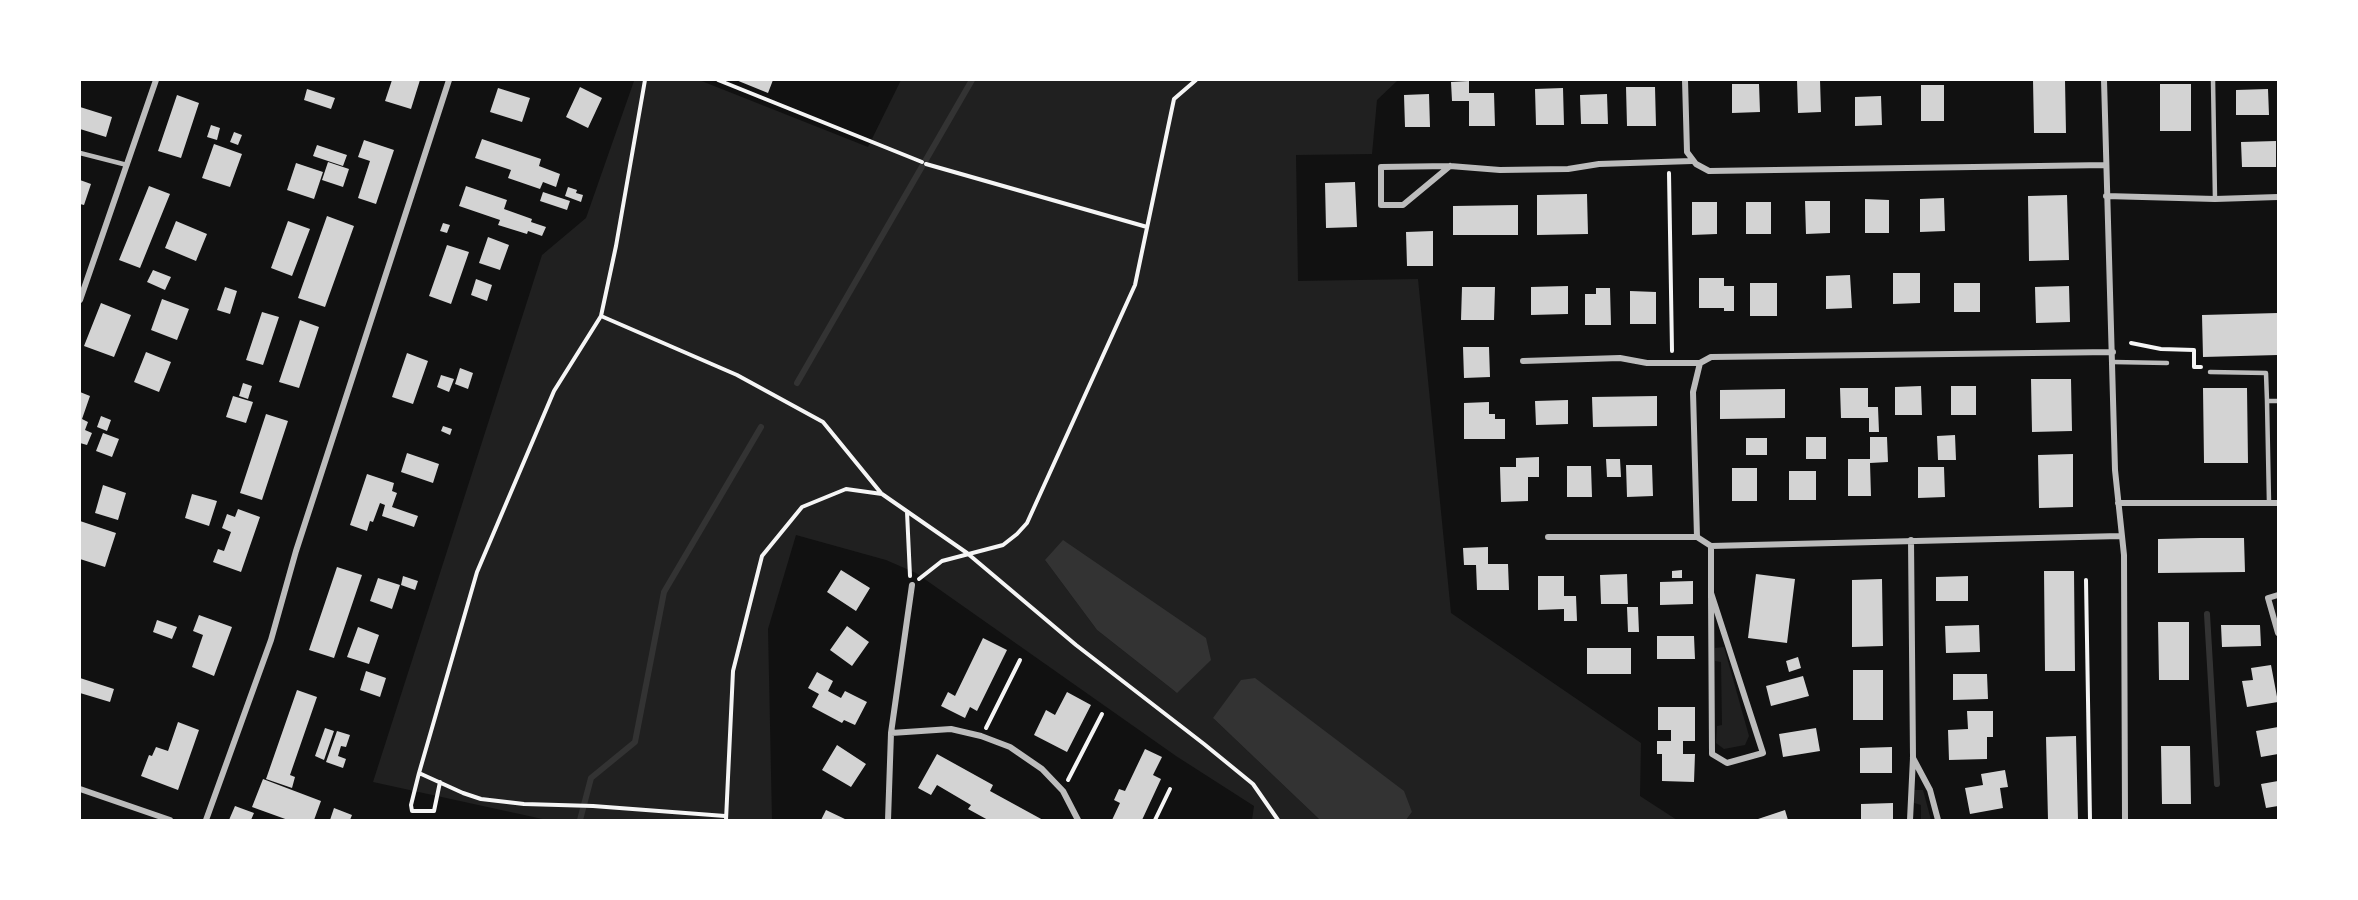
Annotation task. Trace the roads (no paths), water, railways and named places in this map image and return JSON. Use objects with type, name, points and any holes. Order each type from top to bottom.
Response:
[{"type":"street","points":[[80,300],[156,80]]},
{"type":"street","points":[[206,820],[270,640],[296,551],[449,80]]},
{"type":"street","points":[[1685,80],[1686,147],[1692,161],[1708,171],[2106,165]]},
{"type":"street","points":[[2104,80],[2115,470],[2120,536],[2124,555],[2125,820]]},
{"type":"street","points":[[1450,166],[1403,205],[1381,205],[1382,167],[1450,166],[1500,170],[1568,170],[1599,164],[1692,161]]},
{"type":"street","points":[[2106,196],[2215,200],[2278,197]]},
{"type":"street","points":[[1523,361],[1620,358],[1673,365],[1700,363],[1711,357],[2113,352]]},
{"type":"street","points":[[1697,537],[1693,392],[1700,363]]},
{"type":"street","points":[[2118,502],[2278,503]]},
{"type":"street","points":[[1548,537],[1697,537],[1711,546],[2120,536]]},
{"type":"street","points":[[1910,820],[1913,758],[1911,540]]},
{"type":"street","points":[[1711,546],[1711,593],[1712,754],[1727,763],[1763,753],[1711,593]]},
{"type":"street","points":[[888,820],[891,733],[912,585]]},
{"type":"street","points":[[2278,595],[2268,598],[2278,633]]},
{"type":"street","points":[[891,733],[951,729],[981,736],[1010,747],[1042,768],[1063,791],[1078,820]]},
{"type":"street","points":[[1913,758],[1930,790],[1938,820]]},
{"type":"street","points":[[80,789],[170,820]]},
{"type":"lane","points":[[2213,80],[2215,200]]},
{"type":"lane","points":[[80,153],[127,165]]},
{"type":"lane","points":[[2113,362],[2167,363]]},
{"type":"lane","points":[[2212,372],[2266,373],[2269,504]]},
{"type":"lane","points":[[2267,401],[2278,400]]},
{"type":"waterway","points":[[797,383],[972,80]]},
{"type":"waterway","points":[[580,820],[591,778],[635,742],[664,592],[761,427]]},
{"type":"waterway","points":[[2207,614],[2217,784]]}]
